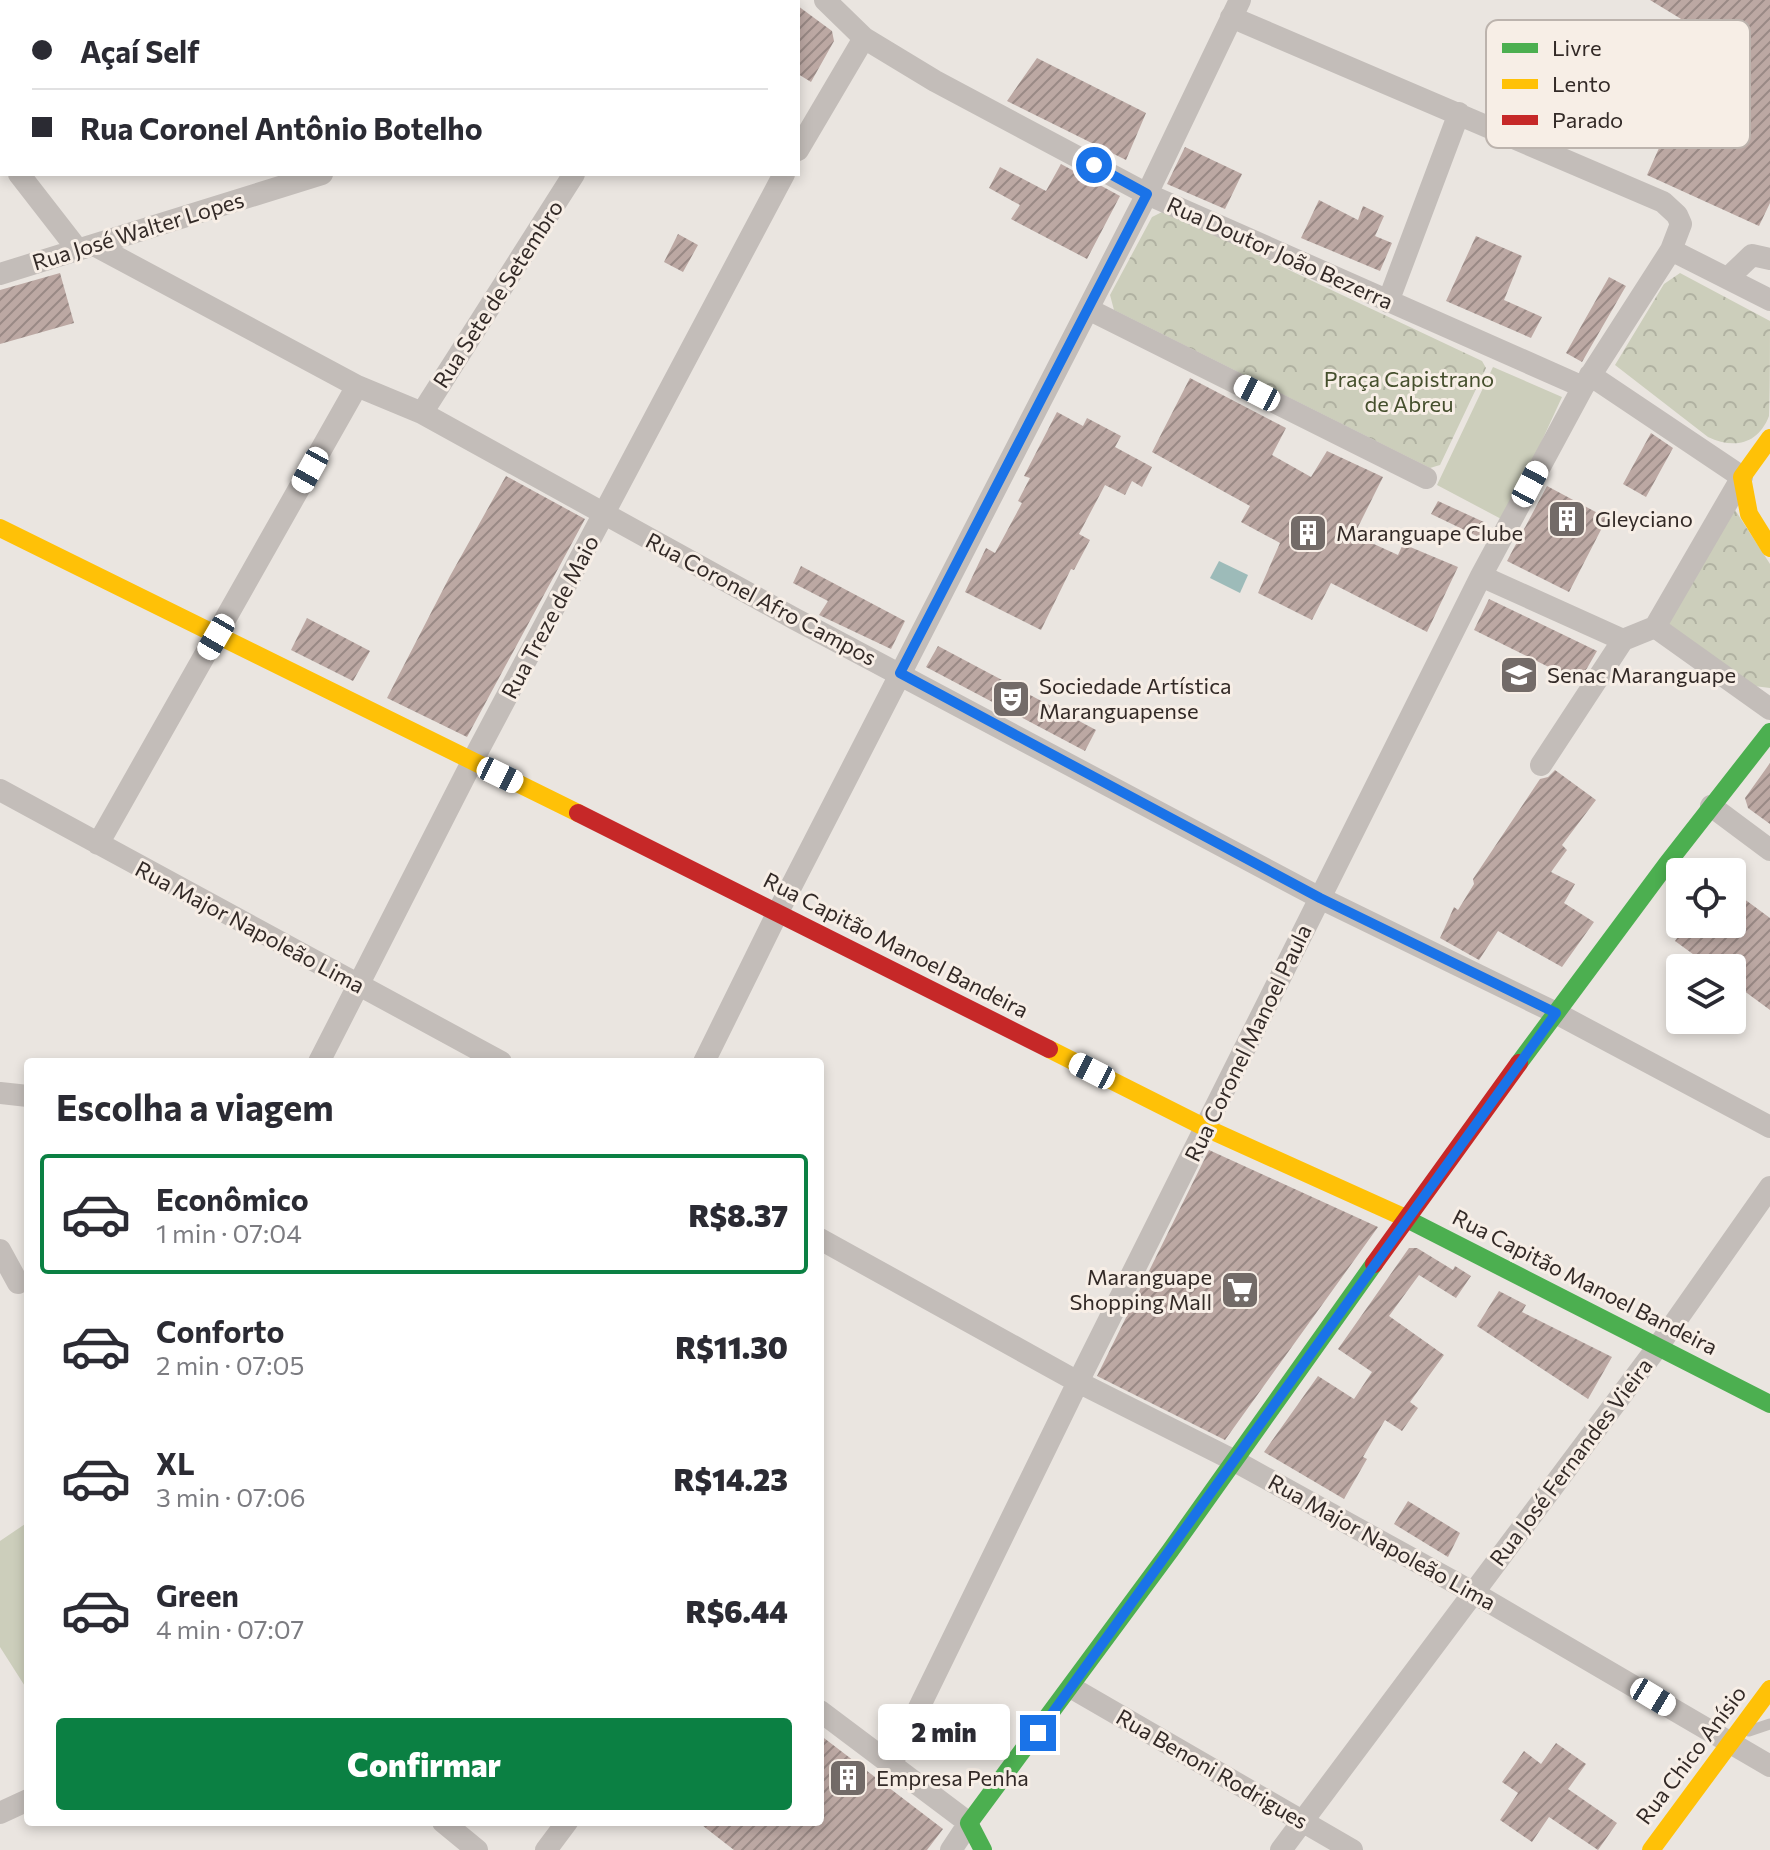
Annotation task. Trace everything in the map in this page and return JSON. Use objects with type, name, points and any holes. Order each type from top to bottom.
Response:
[{"type":"street","name":"Rua Doutor João Bezerra","points":[[825,0],[864,38],[935,81],[1147,194],[1388,302],[1587,381],[1742,477]]},
{"type":"street","points":[[706,1058],[1147,194],[1236,8],[1486,125]]},
{"type":"street","points":[[800,147],[864,38]]},
{"type":"street","points":[[1388,302],[1459,113]]},
{"type":"street","points":[[1539,148],[1663,202],[1677,215],[1681,224],[1671,250],[1770,300]]},
{"type":"street","points":[[21,176],[86,247]]},
{"type":"street","name":"Rua José Walter Lopes","points":[[0,274],[316,176]]},
{"type":"street","name":"Rua Sete de Setembro","points":[[422,413],[573,176]]},
{"type":"street","name":"Rua Treze de Maio","points":[[321,1058],[472,762],[783,176]]},
{"type":"street","name":"Rua Coronel Afro Campos","points":[[86,247],[357,386],[422,413],[605,515],[1320,898],[1556,1013],[1770,1127]]},
{"type":"street","name":"Rua Coronel Manoel Paula","points":[[892,1763],[1078,1382],[1481,576],[1587,381],[1671,250]]},
{"type":"street","points":[[1728,278],[1752,255],[1770,259]]},
{"type":"street","points":[[1088,309],[1426,478]]},
{"type":"street","points":[[98,844],[357,386]]},
{"type":"street","points":[[1541,765],[1623,640],[1655,627],[1742,477],[1770,438]]},
{"type":"street","points":[[1742,477],[1749,514],[1770,548]]},
{"type":"street","points":[[1749,514],[1770,541]]},
{"type":"street","name":"Rua Capitão Manoel Bandeira","points":[[0,528],[778,912],[1206,1128],[1407,1219],[1770,1404]]},
{"type":"street","points":[[1481,576],[1623,640]]},
{"type":"street","points":[[1655,627],[1770,709]]},
{"type":"street","points":[[951,1850],[1072,1688],[1556,1013],[1770,732]]},
{"type":"street","name":"Rua Major Napoleão Lima","points":[[0,790],[494,1058]]},
{"type":"street","points":[[1711,806],[1770,850]]},
{"type":"street","points":[[0,1093],[24,1096]]},
{"type":"street","name":"Rua José Fernandes Vieira","points":[[1281,1850],[1659,1345],[1770,1187]]},
{"type":"street","name":"Rua Major Napoleão Lima","points":[[824,1241],[1078,1382],[1233,1460],[1474,1593],[1731,1739],[1770,1766]]},
{"type":"street","points":[[0,1250],[15,1285]]},
{"type":"street","name":"Rua Benoni Rodrigues","points":[[1072,1688],[1352,1850]]},
{"type":"street","name":"Rua Chico Anísio","points":[[1651,1850],[1770,1689]]},
{"type":"street","points":[[824,1714],[969,1823],[983,1850]]},
{"type":"street","points":[[0,1813],[24,1802]]},
{"type":"street","points":[[448,1826],[477,1850]]},
{"type":"street","points":[[546,1850],[564,1826]]},
{"type":"lane","points":[[1731,1739],[1770,1724]]},
{"type":"green space","name":"Praça Capistrano de Abreu","points":[[1164,211],[1482,361],[1486,368],[1440,465],[1430,468],[1114,310],[1110,295],[1152,217]]},
{"type":"green space","points":[[1680,273],[1770,321],[1769,416],[1758,433],[1744,442],[1727,443],[1708,437],[1615,365],[1664,284]]},
{"type":"green space","points":[[1493,367],[1562,397],[1505,521],[1437,485]]},
{"type":"green space","points":[[1728,499],[1770,564],[1770,688],[1754,686],[1660,618]]},
{"type":"green space","points":[[24,1525],[24,1685],[0,1647],[0,1541]]},
{"type":"water","points":[[1219,561],[1248,575],[1240,593],[1210,578]]},
{"type":"building","points":[[1650,0],[1770,0],[1770,203],[1759,226],[1647,175],[1659,148],[1750,148],[1750,20],[1683,20]]},
{"type":"building","points":[[800,7],[832,31],[834,41],[811,82],[800,75]]},
{"type":"building","points":[[1037,58],[1146,113],[1126,160],[1007,101]]},
{"type":"building","points":[[1185,147],[1242,174],[1225,209],[1167,184]]},
{"type":"building","points":[[1061,164],[1120,196],[1087,259],[1011,219],[1020,205],[989,188],[1000,167],[1046,191]]},
{"type":"building","points":[[1319,200],[1358,220],[1363,206],[1384,216],[1375,236],[1392,243],[1380,271],[1301,238]]},
{"type":"building","points":[[678,234],[698,245],[683,272],[664,262]]},
{"type":"building","points":[[1476,236],[1522,256],[1504,300],[1542,317],[1531,338],[1446,301]]},
{"type":"building","points":[[60,273],[74,323],[0,344],[0,290]]},
{"type":"building","points":[[1609,277],[1626,286],[1582,362],[1566,353]]},
{"type":"building","points":[[1190,378],[1286,428],[1272,455],[1311,477],[1327,451],[1383,477],[1354,535],[1398,555],[1403,544],[1458,567],[1427,632],[1331,583],[1312,620],[1258,593],[1280,543],[1241,522],[1250,506],[1152,452]]},
{"type":"building","points":[[1057,412],[1083,426],[1087,418],[1121,436],[1115,447],[1152,467],[1142,487],[1132,481],[1125,495],[1105,485],[1079,534],[1090,540],[1074,570],[1071,569],[1041,630],[965,592],[986,548],[995,553],[1022,503],[1018,501],[1030,478],[1024,476]]},
{"type":"building","points":[[1651,433],[1673,448],[1646,497],[1623,484]]},
{"type":"building","points":[[506,476],[585,519],[467,737],[387,698]]},
{"type":"building","points":[[1547,486],[1607,518],[1569,592],[1507,561]]},
{"type":"building","points":[[1438,501],[1486,523],[1479,537],[1431,514]]},
{"type":"building","points":[[801,566],[905,621],[891,649],[819,615],[828,601],[793,583]]},
{"type":"building","points":[[1489,599],[1597,651],[1579,682],[1474,630]]},
{"type":"building","points":[[307,618],[370,651],[353,681],[291,650]]},
{"type":"building","name":"Sociedade Artística Maranguapense","points":[[938,646],[1096,730],[1085,751],[926,667]]},
{"type":"building","points":[[1770,763],[1770,824],[1748,808],[1745,798]]},
{"type":"building","points":[[1555,770],[1596,800],[1562,845],[1567,850],[1551,872],[1575,884],[1564,903],[1594,922],[1562,967],[1498,931],[1479,960],[1440,938],[1454,907],[1458,910],[1474,884],[1473,879],[1540,779],[1548,777]]},
{"type":"building","points":[[1746,900],[1770,918],[1770,1010],[1746,992],[1746,954],[1693,954],[1675,941],[1677,938],[1746,938]]},
{"type":"building","name":"Maranguape Shopping Mall","points":[[1209,1150],[1378,1227],[1225,1440],[1097,1376]]},
{"type":"building","points":[[1409,1248],[1417,1248],[1453,1270],[1455,1266],[1471,1276],[1456,1298],[1419,1275],[1389,1316],[1444,1355],[1410,1402],[1418,1408],[1402,1431],[1385,1420],[1363,1457],[1367,1459],[1344,1499],[1264,1452],[1318,1376],[1354,1399],[1372,1372],[1338,1349]]},
{"type":"building","points":[[1499,1291],[1526,1305],[1522,1312],[1612,1357],[1588,1399],[1477,1326]]},
{"type":"building","points":[[1408,1501],[1460,1533],[1448,1557],[1394,1524]]},
{"type":"building","name":"Empresa Penha","points":[[824,1738],[943,1829],[927,1850],[734,1850],[703,1826],[824,1826]]},
{"type":"building","points":[[1556,1743],[1586,1764],[1568,1789],[1617,1823],[1598,1850],[1549,1817],[1532,1842],[1500,1820],[1518,1793],[1502,1782],[1524,1751],[1541,1764]]},
{"type":"traffic: fast","points":[[1519,1063],[1666,865],[1770,732]]},
{"type":"traffic: fast","points":[[1401,1216],[1770,1404]]},
{"type":"traffic: fast","points":[[983,1850],[969,1823],[1170,1551],[1374,1264]]},
{"type":"traffic: slow","points":[[1770,438],[1742,477],[1749,514],[1770,548]]},
{"type":"traffic: slow","points":[[0,528],[578,813]]},
{"type":"traffic: slow","points":[[1049,1049],[1206,1128],[1401,1216]]},
{"type":"traffic: slow","points":[[1651,1850],[1770,1689]]},
{"type":"traffic: jam","points":[[578,813],[1049,1049]]},
{"type":"traffic: jam","points":[[1374,1264],[1519,1063]]},
{"type":"place","name":"Gleyciano","points":[[1567,519]]},
{"type":"place","name":"Maranguape Clube","points":[[1308,533]]},
{"type":"place","name":"Senac Maranguape","points":[[1519,675]]},
{"type":"place","name":"Sociedade Artística Maranguapense","points":[[1011,699]]},
{"type":"place","name":"Maranguape Shopping Mall","points":[[1240,1290]]},
{"type":"place","name":"Empresa Penha","points":[[848,1778]]},
{"type":"route","points":[[1038,1733],[1556,1013],[1320,898],[900,673],[1147,194],[1094,165]]}]
